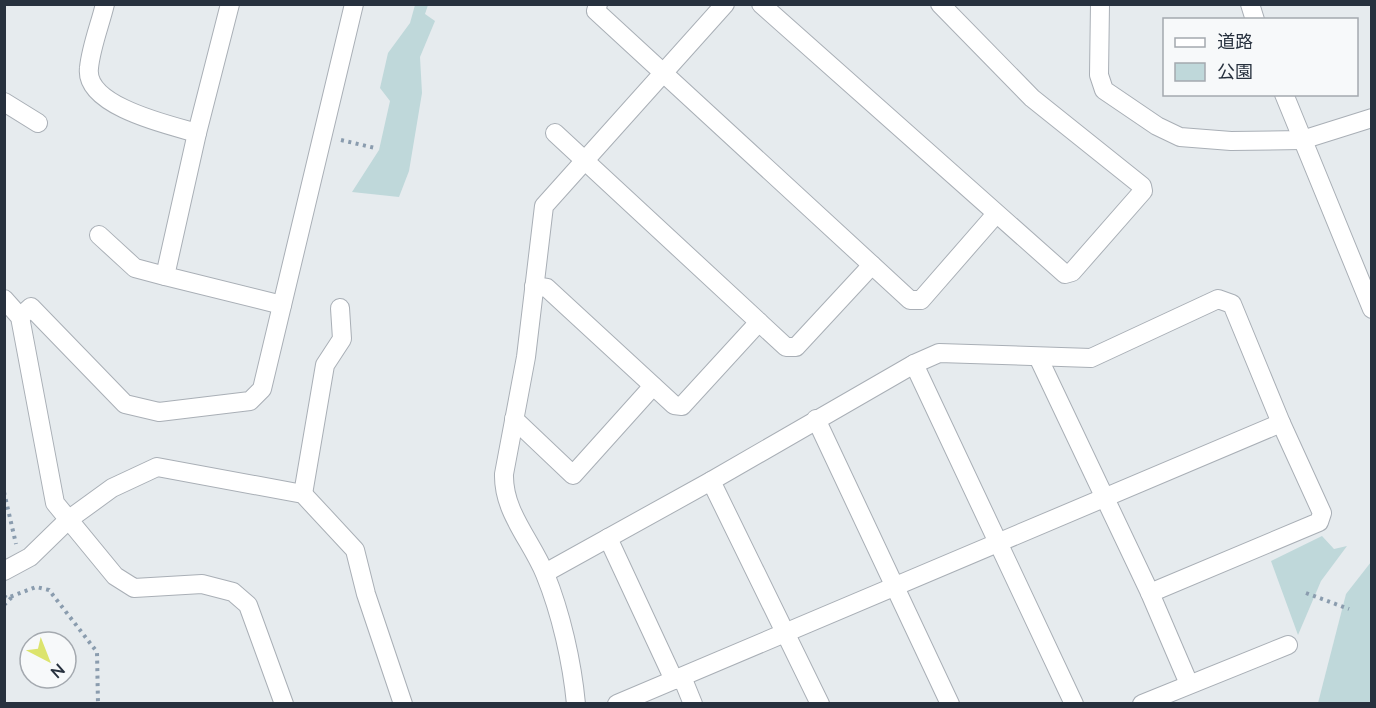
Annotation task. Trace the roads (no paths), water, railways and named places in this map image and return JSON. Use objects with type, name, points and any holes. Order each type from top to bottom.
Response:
[{"type":"street","points":[[105,4],[88,70],[98,93],[122,109],[197,134]]},
{"type":"street","points":[[165,276],[197,134],[230,4]]},
{"type":"street","points":[[20,317],[31,307],[125,405],[159,412],[250,401],[262,389],[354,4]]},
{"type":"street","points":[[598,4],[596,11],[910,300],[921,300],[996,214]]},
{"type":"street","points":[[576,704],[573,670],[545,573],[504,492],[504,474],[526,357],[544,206],[725,4]]},
{"type":"street","points":[[761,4],[1065,274],[1072,272],[1143,191],[1142,186],[1032,98],[940,4]]},
{"type":"street","points":[[1100,4],[1099,75],[1104,90],[1116,101],[1180,137],[1231,141],[1302,140],[1371,118]]},
{"type":"street","points":[[1285,96],[1371,309]]},
{"type":"street","points":[[4,102],[38,123]]},
{"type":"street","points":[[555,133],[786,347],[796,347],[872,265]]},
{"type":"street","points":[[99,235],[135,268],[282,305]]},
{"type":"street","points":[[534,286],[547,288],[674,405],[682,406],[759,322]]},
{"type":"street","points":[[4,299],[20,317],[56,503],[115,576],[134,588],[202,584],[233,592],[248,605],[283,703],[274,704]]},
{"type":"street","points":[[545,573],[711,482],[914,364],[939,353],[1091,358],[1218,299],[1232,304],[1281,423],[1322,513],[1319,522],[1150,593]]},
{"type":"street","points":[[303,494],[326,365],[342,339],[340,308]]},
{"type":"street","points":[[1038,357],[1150,593],[1189,684]]},
{"type":"street","points":[[914,364],[1074,704]]},
{"type":"street","points":[[514,419],[573,475],[653,386]]},
{"type":"street","points":[[816,419],[950,704]]},
{"type":"street","points":[[617,704],[635,700],[894,585],[1281,423]]},
{"type":"street","points":[[13,566],[30,557],[68,520],[112,488],[157,467],[303,494],[355,550],[366,594],[403,704]]},
{"type":"street","points":[[711,482],[820,704]]},
{"type":"street","points":[[608,538],[678,679],[693,704]]},
{"type":"street","points":[[1142,704],[1288,645]]}]
